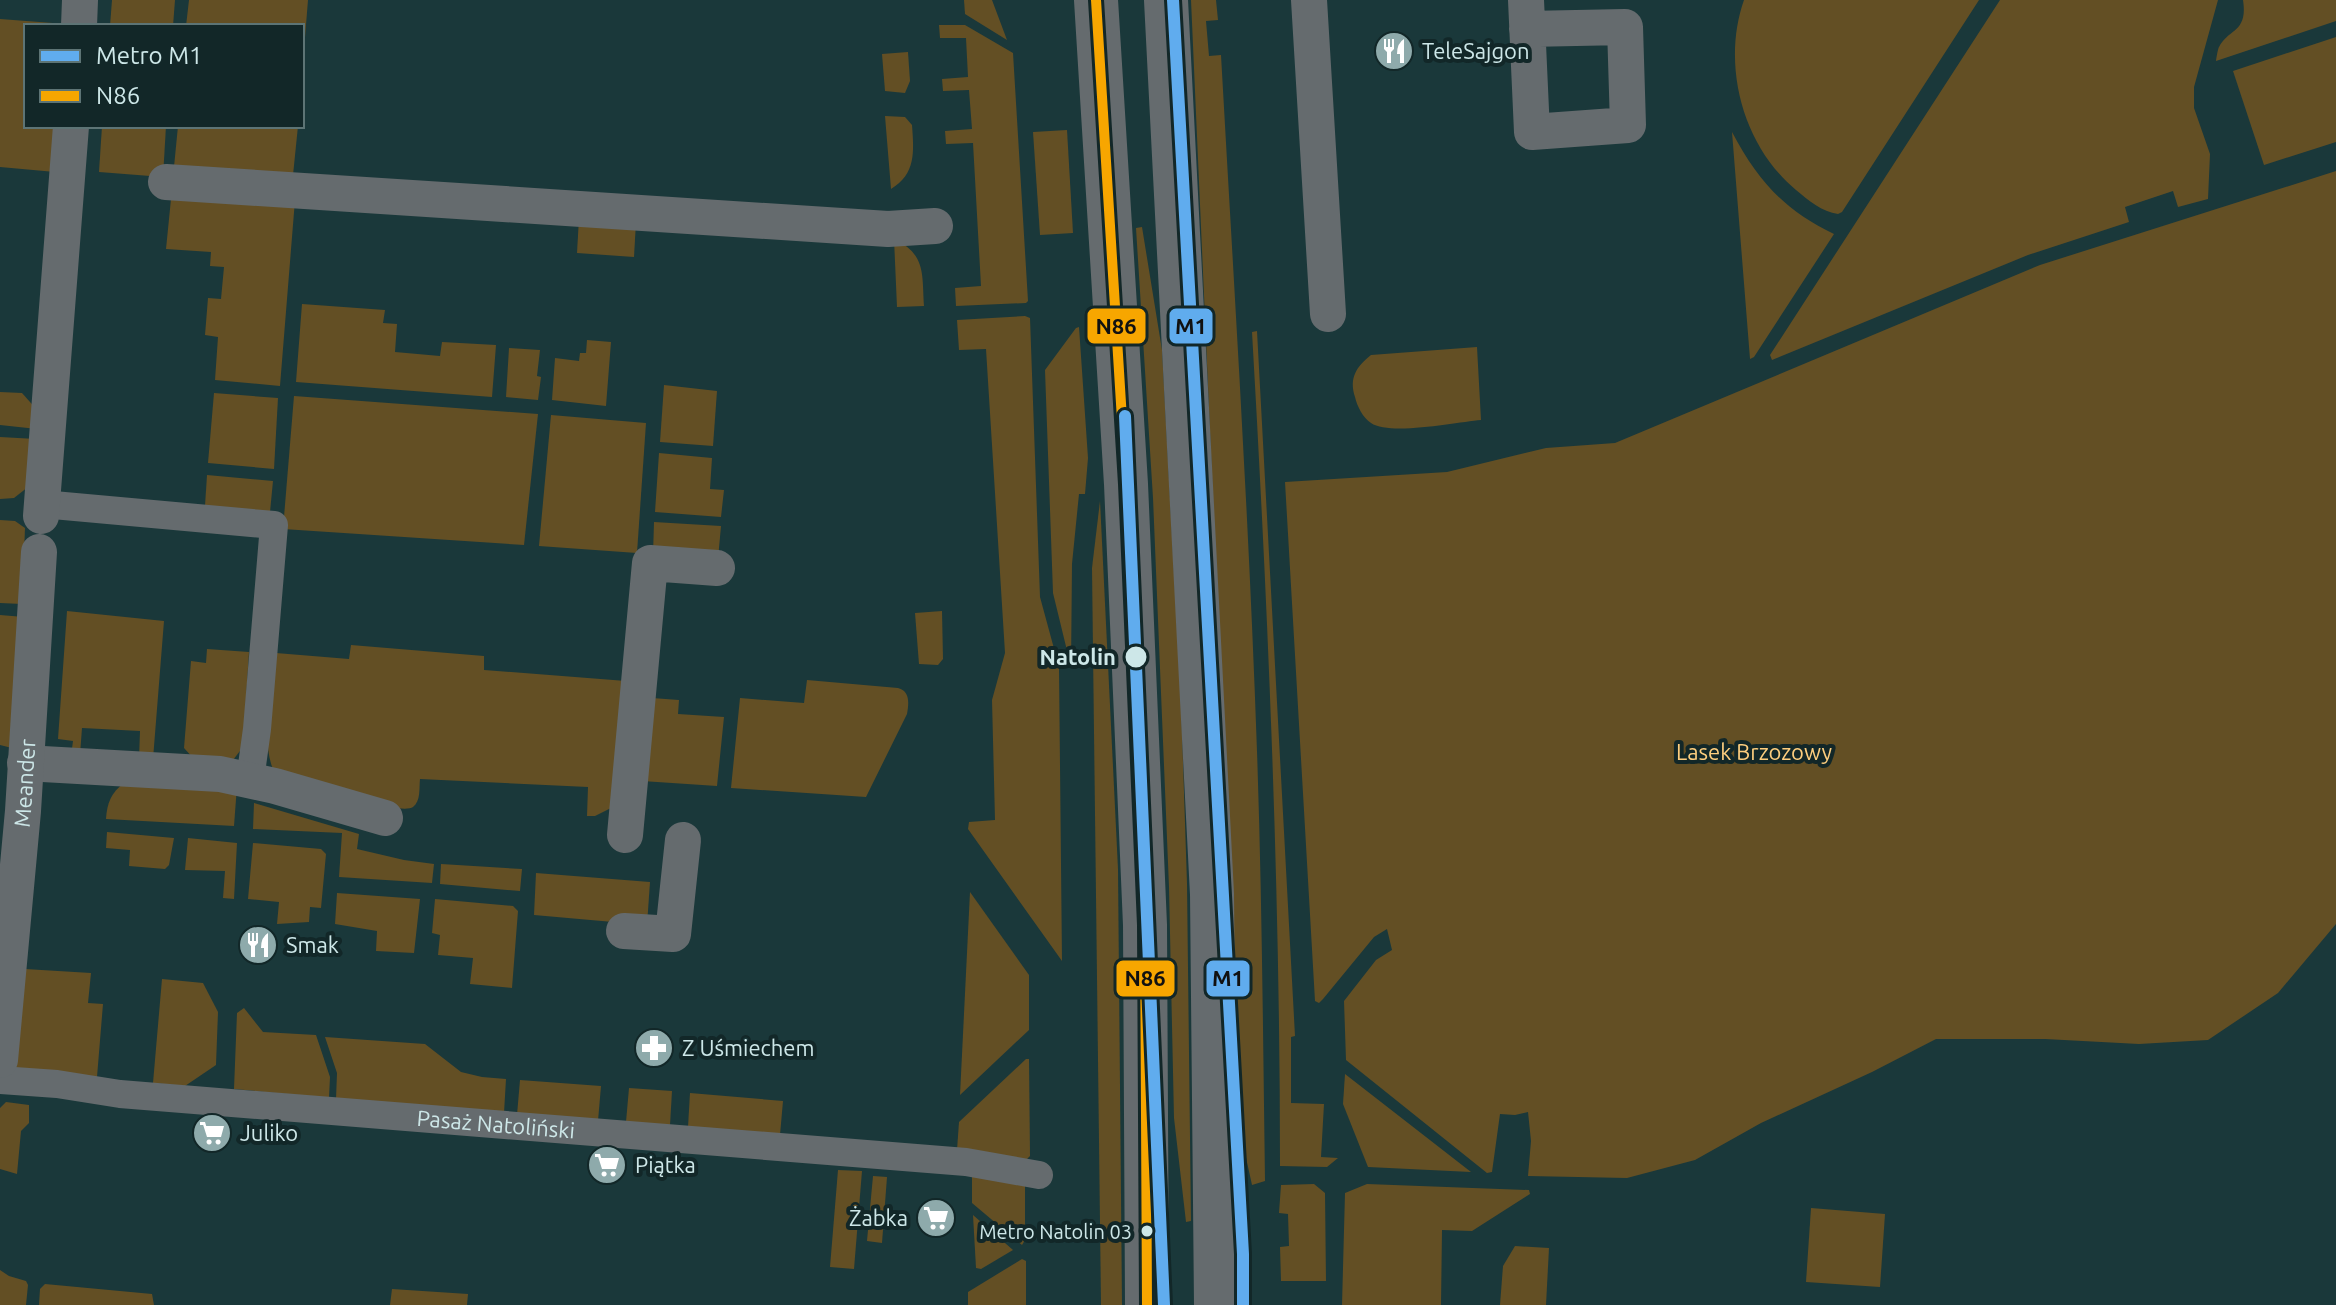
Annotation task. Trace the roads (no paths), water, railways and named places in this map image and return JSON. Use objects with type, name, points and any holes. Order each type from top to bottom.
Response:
[{"type":"street","points":[[79,24],[80,0]]},
{"type":"street","points":[[1096,0],[1126,484],[1142,846],[1147,1305]]},
{"type":"street","points":[[1166,0],[1212,879],[1216,1305]]},
{"type":"street","points":[[1309,0],[1328,314]]},
{"type":"street","points":[[71,128],[42,510],[274,525],[250,780]]},
{"type":"street","points":[[166,182],[888,229],[935,226]]},
{"type":"street","name":"Meander","points":[[0,1060],[14,919],[39,552]]},
{"type":"street","points":[[625,835],[650,563],[717,568]]},
{"type":"street","points":[[25,763],[220,774],[385,818]]},
{"type":"street","points":[[624,931],[673,934],[683,840]]},
{"type":"street","name":"Pasaż Natoliński","points":[[0,1080],[57,1084],[120,1094],[966,1162],[1039,1175]]},
{"type":"metro line","name":"M1","points":[[1173,0],[1243,1254],[1243,1305]]},
{"type":"metro line","name":"M1","points":[[1125,416],[1164,1305]]},
{"type":"place","name":"TeleSajgon","points":[[1394,51]]},
{"type":"place","name":"Natolin","points":[[1136,657]]},
{"type":"place","name":"Smak","points":[[258,945]]},
{"type":"place","name":"Z Uśmiechem","points":[[654,1048]]},
{"type":"place","name":"Juliko","points":[[212,1133]]},
{"type":"place","name":"Piątka","points":[[607,1165]]},
{"type":"place","name":"Żabka","points":[[936,1218]]},
{"type":"place","name":"Metro Natolin 03","points":[[1147,1231]]},
{"type":"park label","name":"Lasek Brzozowy","points":[[1754,752]]}]
